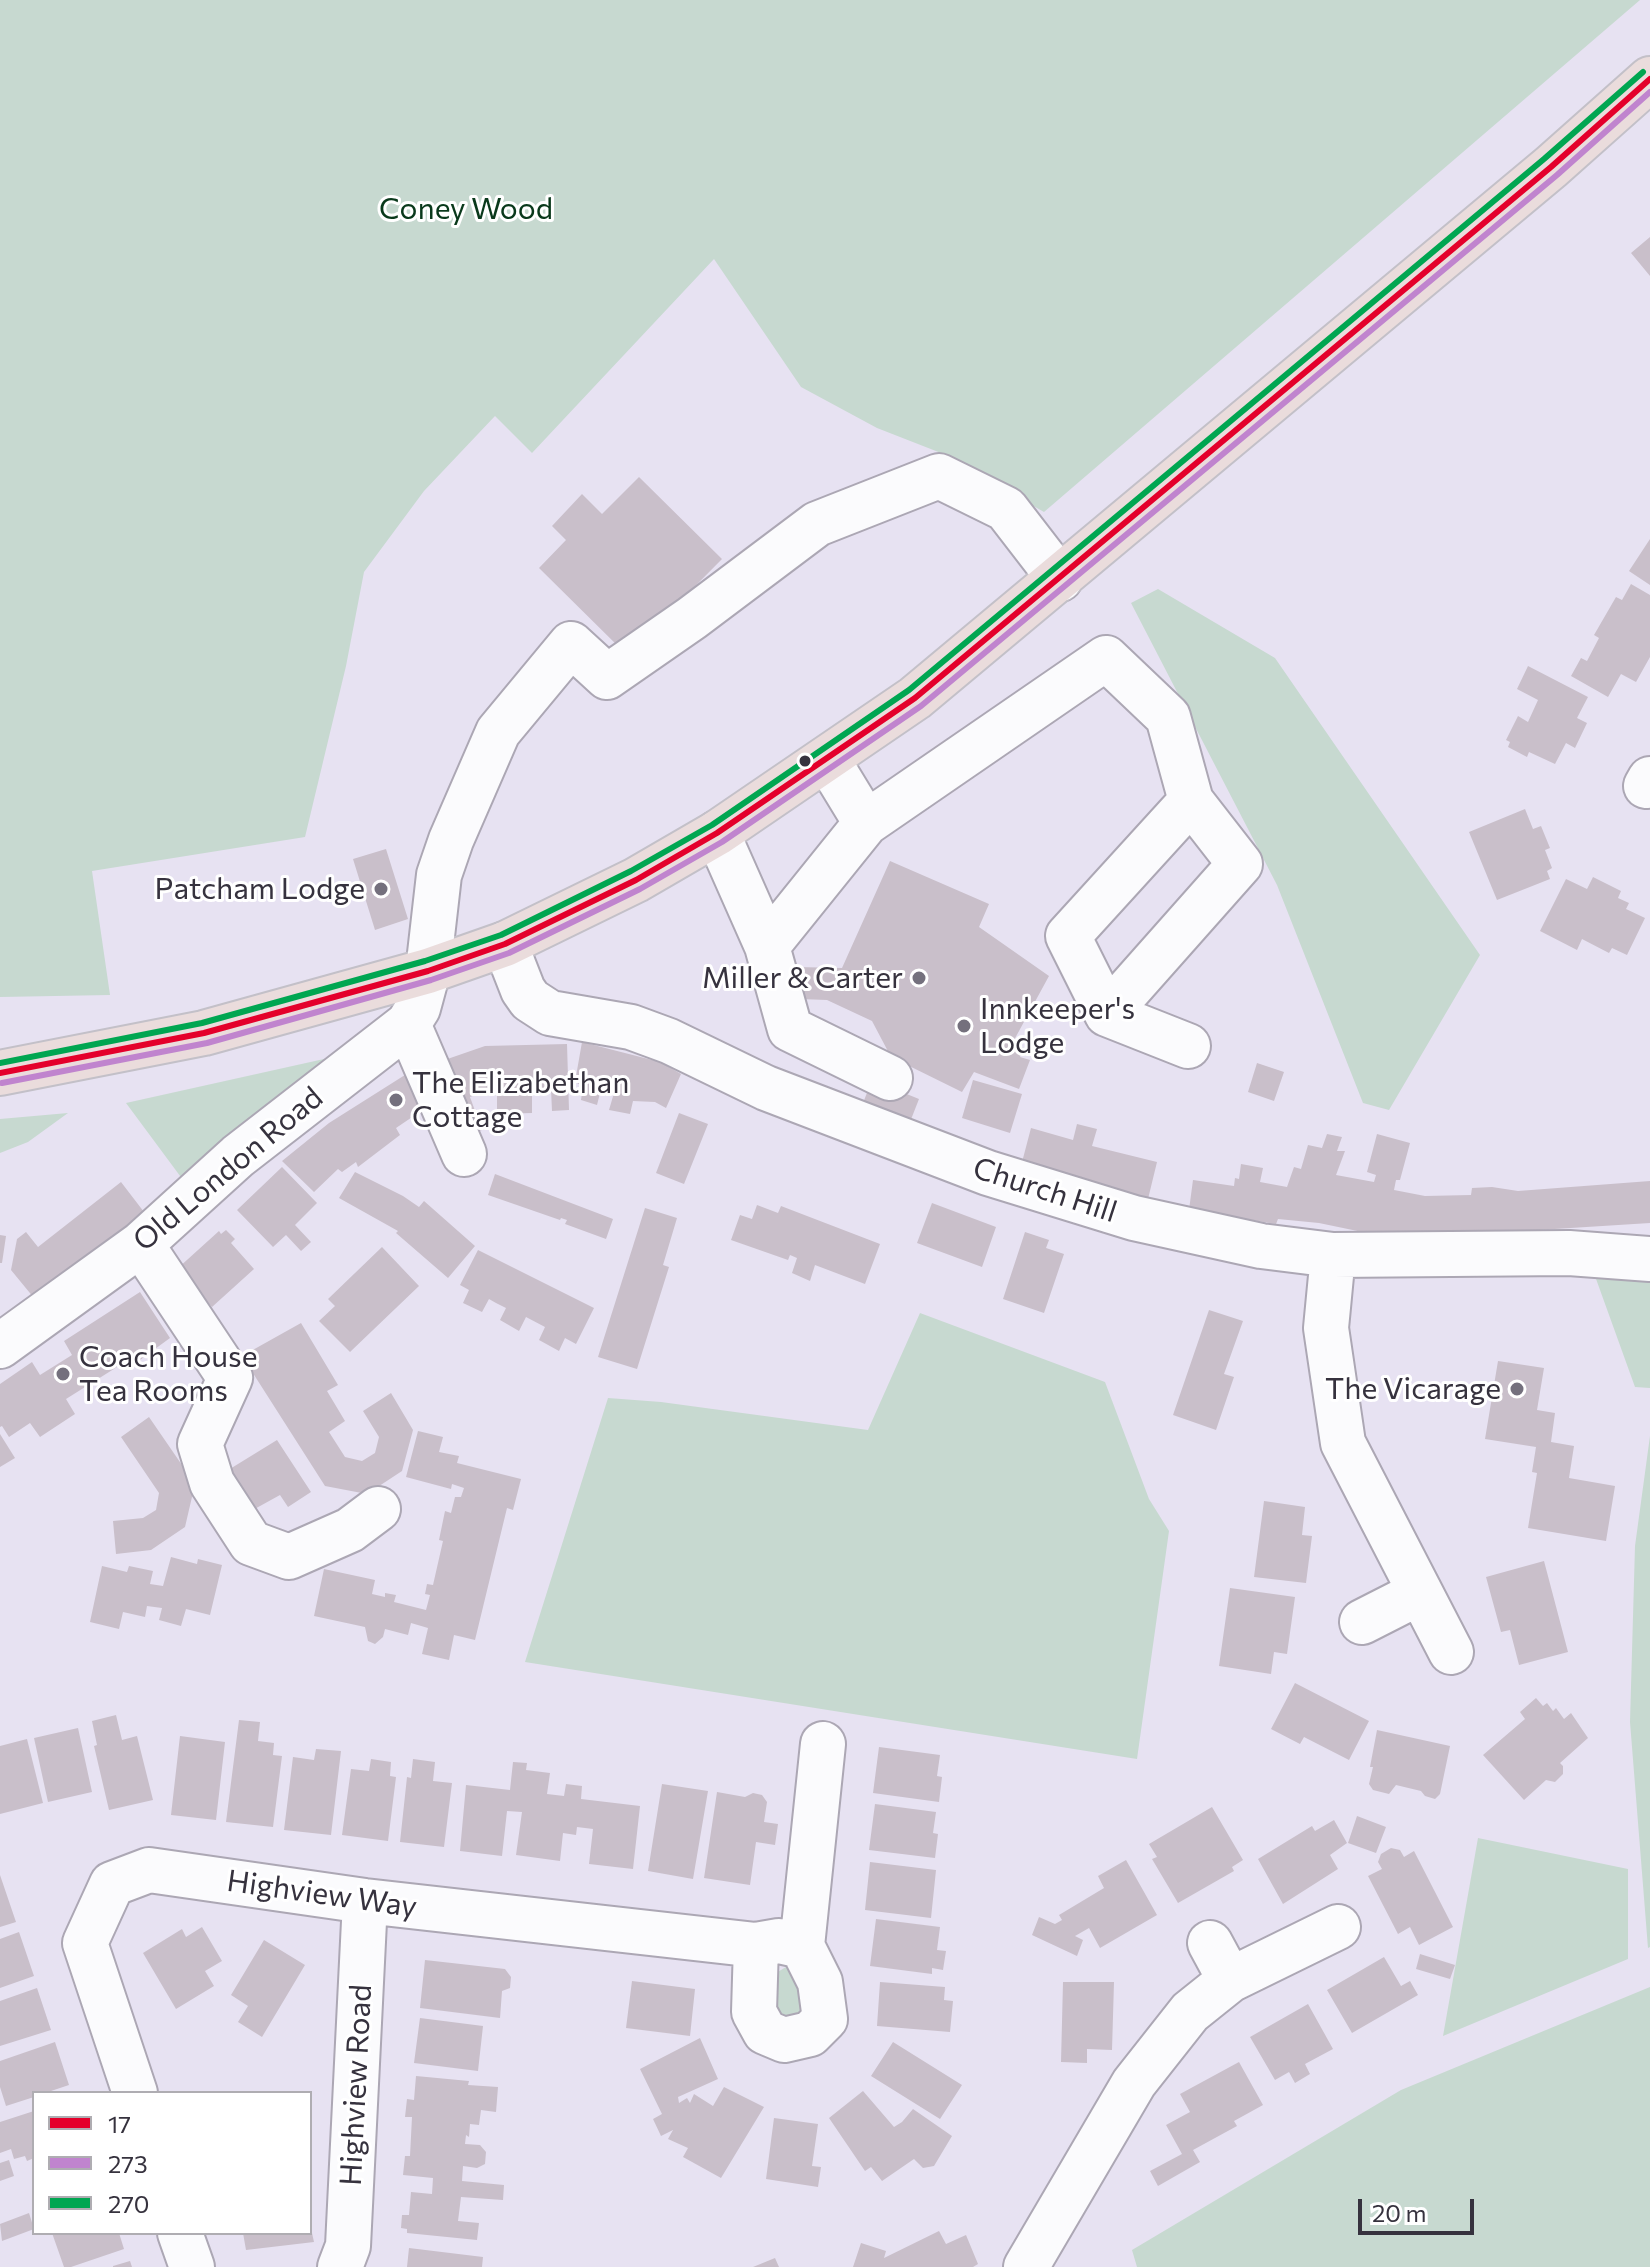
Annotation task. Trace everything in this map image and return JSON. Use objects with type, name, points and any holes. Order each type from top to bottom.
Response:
[{"type":"highway","points":[[0,1073],[204,1033],[428,971],[505,944],[636,880],[717,833],[915,698],[1551,167],[1650,79]]},
{"type":"street","name":"Old London Road","points":[[0,1346],[141,1244],[238,1156],[408,1024],[418,1008],[428,971],[439,875],[451,840],[498,732],[571,644],[607,677],[817,524],[939,476],[1006,509],[1060,579]]},
{"type":"street","points":[[767,946],[866,823],[1106,658],[1168,717],[1191,801],[1240,864],[1107,1014]]},
{"type":"street","points":[[827,759],[866,823]]},
{"type":"street","points":[[1188,1046],[1107,1014],[1068,936],[1191,801]]},
{"type":"street","points":[[717,833],[767,946],[790,1029],[890,1078]]},
{"type":"street","name":"Church Hill","points":[[505,944],[523,990],[530,1000],[550,1013],[631,1027],[669,1041],[781,1093],[988,1173],[1134,1218],[1261,1246],[1333,1255],[1569,1253],[1650,1259]]},
{"type":"street","points":[[408,1024],[464,1154]]},
{"type":"street","points":[[141,1244],[230,1378],[200,1444],[212,1483],[251,1543],[289,1557],[350,1530],[378,1509]]},
{"type":"street","points":[[1333,1255],[1326,1328],[1343,1443],[1451,1652]]},
{"type":"street","points":[[1362,1622],[1419,1593]]},
{"type":"street","points":[[756,1945],[754,2012],[765,2032],[784,2040],[810,2034],[825,2019],[820,1982],[802,1946],[823,1744]]},
{"type":"street","name":"Highview Way","points":[[134,2091],[85,1943],[112,1884],[149,1870],[365,1901],[756,1945],[779,1941],[802,1946]]},
{"type":"street","name":"Highview Road","points":[[340,2267],[348,2246],[365,1901]]},
{"type":"street","points":[[1026,2267],[1134,2083],[1190,2012],[1220,1961],[1338,1927]]},
{"type":"street","points":[[181,2235],[192,2267]]},
{"type":"green space","name":"Coney Wood","points":[[0,0],[1640,0],[1044,512],[941,453],[877,428],[801,387],[714,259],[532,453],[495,416],[424,491],[364,572],[346,666],[305,837],[92,871],[110,995],[0,997]]},
{"type":"green space","points":[[1158,589],[1275,658],[1480,955],[1389,1110],[1363,1103],[1277,885],[1131,603]]},
{"type":"green space","points":[[333,1057],[186,1184],[126,1103]]},
{"type":"green space","points":[[68,1113],[28,1142],[0,1153],[0,1119]]},
{"type":"green space","points":[[1591,1265],[1650,1269],[1650,1388],[1635,1387]]},
{"type":"green space","points":[[920,1313],[1105,1382],[1149,1499],[1169,1531],[1137,1759],[525,1662],[608,1398],[661,1402],[868,1430]]},
{"type":"green space","points":[[1650,1436],[1648,1948],[1630,1722],[1635,1546]]},
{"type":"green space","points":[[1478,1838],[1628,1869],[1628,1959],[1443,2036]]},
{"type":"green space","points":[[786,1967],[795,1969],[811,1997],[799,2022],[772,2013],[776,1973]]},
{"type":"green space","points":[[1650,1987],[1650,2267],[1137,2267],[1132,2250],[1401,2090]]},
{"type":"building","points":[[1650,237],[1650,276],[1631,253]]},
{"type":"building","points":[[639,477],[722,559],[627,655],[539,568],[566,540],[552,526],[582,494],[602,514]]},
{"type":"building","points":[[1650,539],[1650,585],[1629,571]]},
{"type":"building","points":[[1631,584],[1650,595],[1650,657],[1636,682],[1621,674],[1608,697],[1571,676],[1581,658],[1587,661],[1599,638],[1594,635],[1616,597],[1622,600]]},
{"type":"building","points":[[1528,666],[1588,697],[1577,718],[1587,723],[1575,748],[1566,743],[1555,764],[1529,752],[1527,757],[1508,747],[1510,742],[1506,740],[1518,716],[1528,722],[1538,700],[1517,689]]},
{"type":"building","points":[[1525,809],[1533,829],[1541,826],[1550,848],[1545,850],[1552,868],[1547,871],[1550,879],[1497,900],[1469,832]]},
{"type":"building","name":"Patcham Lodge","points":[[386,849],[408,919],[375,930],[353,859]]},
{"type":"building","name":"Miller & Carter","points":[[890,861],[989,904],[979,927],[1049,976],[1013,1042],[1024,1048],[1020,1057],[1030,1060],[1019,1089],[974,1072],[962,1092],[891,1057],[872,1021],[827,1000],[800,999],[796,967],[842,968]]},
{"type":"building","points":[[1593,877],[1621,891],[1618,898],[1629,903],[1626,909],[1645,918],[1627,955],[1612,948],[1609,953],[1582,939],[1577,950],[1540,931],[1566,879],[1587,889]]},
{"type":"building","points":[[582,1042],[660,1062],[681,1074],[666,1108],[655,1102],[633,1101],[630,1114],[609,1110],[614,1093],[601,1089],[597,1105],[581,1100],[583,1086],[575,1082]]},
{"type":"building","points":[[567,1044],[569,1110],[552,1111],[551,1089],[532,1089],[532,1113],[497,1114],[497,1091],[486,1091],[470,1097],[482,1130],[458,1138],[433,1064],[485,1046]]},
{"type":"building","points":[[1257,1063],[1284,1072],[1274,1101],[1248,1092]]},
{"type":"building","points":[[416,1068],[433,1103],[396,1128],[400,1135],[358,1167],[356,1162],[342,1172],[338,1169],[314,1192],[282,1161],[329,1123]]},
{"type":"building","points":[[872,1080],[919,1099],[910,1122],[863,1103]]},
{"type":"building","points":[[973,1080],[1022,1094],[1010,1133],[962,1118]]},
{"type":"building","points":[[679,1113],[708,1124],[684,1184],[656,1173]]},
{"type":"building","points":[[1077,1124],[1097,1129],[1092,1146],[1157,1162],[1148,1199],[1021,1166],[1031,1128],[1073,1140]]},
{"type":"building","points":[[1327,1134],[1342,1137],[1337,1151],[1345,1151],[1336,1175],[1374,1182],[1376,1175],[1367,1172],[1377,1134],[1410,1143],[1400,1180],[1396,1180],[1394,1190],[1425,1196],[1471,1195],[1472,1188],[1518,1191],[1650,1181],[1650,1223],[1396,1239],[1319,1223],[1278,1219],[1276,1224],[1189,1210],[1193,1180],[1234,1186],[1235,1178],[1239,1179],[1241,1164],[1263,1168],[1260,1182],[1287,1187],[1294,1167],[1301,1169],[1308,1145],[1322,1148]]},
{"type":"building","points":[[282,1167],[317,1203],[295,1225],[311,1242],[301,1251],[286,1235],[273,1247],[237,1210]]},
{"type":"building","points":[[355,1172],[419,1207],[424,1201],[475,1246],[448,1278],[396,1233],[398,1231],[339,1198]]},
{"type":"building","points":[[495,1174],[613,1219],[606,1239],[565,1224],[567,1220],[488,1195]]},
{"type":"building","points":[[121,1182],[144,1212],[34,1298],[11,1270],[17,1239],[26,1232],[38,1247]]},
{"type":"building","points":[[932,1203],[996,1227],[982,1267],[917,1243]]},
{"type":"building","points":[[757,1205],[778,1213],[781,1206],[880,1244],[865,1284],[815,1265],[810,1281],[792,1273],[797,1258],[790,1255],[788,1260],[731,1240],[740,1215],[752,1219]]},
{"type":"building","points":[[645,1208],[677,1218],[663,1265],[669,1267],[637,1369],[598,1357]]},
{"type":"building","points":[[226,1230],[235,1239],[231,1243],[254,1269],[212,1307],[177,1269],[219,1231],[221,1234]]},
{"type":"building","points":[[1025,1232],[1049,1240],[1046,1248],[1064,1254],[1044,1313],[1003,1299]]},
{"type":"building","points":[[0,1235],[6,1236],[2,1263],[0,1263]]},
{"type":"building","points":[[382,1247],[419,1286],[350,1352],[319,1321],[335,1306],[328,1299]]},
{"type":"building","points":[[478,1250],[594,1308],[576,1344],[565,1338],[559,1351],[539,1340],[545,1327],[526,1317],[519,1331],[500,1320],[506,1308],[489,1299],[482,1312],[463,1303],[469,1290],[460,1285]]},
{"type":"building","points":[[140,1292],[170,1338],[129,1368],[125,1362],[66,1399],[75,1414],[40,1437],[30,1423],[9,1437],[0,1427],[0,1384],[32,1362],[40,1375],[72,1355],[64,1341]]},
{"type":"building","points":[[1209,1310],[1243,1321],[1224,1374],[1234,1377],[1216,1430],[1173,1415]]},
{"type":"building","points":[[301,1323],[338,1385],[327,1391],[345,1421],[329,1432],[345,1457],[362,1461],[375,1453],[379,1437],[363,1411],[391,1393],[413,1430],[402,1471],[367,1494],[325,1486],[242,1356]]},
{"type":"building","points":[[1498,1361],[1544,1368],[1537,1410],[1555,1413],[1551,1442],[1574,1446],[1569,1478],[1615,1486],[1606,1541],[1528,1528],[1537,1473],[1532,1472],[1536,1447],[1485,1439]]},
{"type":"building","points":[[149,1417],[195,1484],[185,1527],[151,1550],[116,1554],[113,1521],[143,1518],[156,1510],[159,1493],[121,1437]]},
{"type":"building","points":[[418,1431],[443,1437],[439,1452],[459,1456],[457,1463],[521,1479],[513,1510],[507,1508],[475,1640],[454,1635],[449,1660],[422,1654],[428,1628],[411,1623],[408,1635],[385,1629],[383,1637],[375,1644],[368,1641],[365,1627],[314,1616],[324,1569],[375,1580],[372,1594],[385,1597],[385,1593],[396,1595],[394,1602],[426,1610],[430,1595],[425,1594],[427,1584],[433,1585],[443,1541],[439,1540],[445,1511],[451,1513],[455,1497],[461,1497],[464,1488],[452,1484],[451,1489],[406,1477]]},
{"type":"building","points":[[0,1434],[15,1458],[0,1467]]},
{"type":"building","points":[[277,1440],[311,1492],[288,1507],[280,1495],[251,1511],[225,1472]]},
{"type":"building","points":[[1264,1501],[1305,1507],[1302,1535],[1312,1536],[1306,1583],[1254,1577]]},
{"type":"building","points":[[171,1557],[197,1564],[198,1559],[222,1565],[210,1615],[186,1609],[181,1626],[159,1620],[162,1608],[147,1606],[145,1617],[123,1612],[119,1629],[90,1622],[102,1566],[127,1572],[129,1566],[153,1571],[150,1584],[163,1586]]},
{"type":"building","points":[[1544,1561],[1568,1652],[1519,1665],[1510,1630],[1501,1632],[1486,1577]]},
{"type":"building","points":[[1230,1588],[1295,1597],[1287,1654],[1274,1652],[1271,1674],[1219,1666]]},
{"type":"building","points":[[1295,1683],[1369,1721],[1349,1760],[1304,1737],[1300,1744],[1271,1729]]},
{"type":"building","points":[[1536,1698],[1543,1706],[1547,1703],[1553,1711],[1556,1708],[1564,1719],[1571,1713],[1588,1738],[1560,1763],[1563,1774],[1555,1782],[1546,1780],[1524,1800],[1483,1755],[1525,1719],[1520,1712]]},
{"type":"building","points":[[116,1715],[122,1740],[137,1736],[153,1800],[109,1810],[94,1746],[97,1745],[92,1721]]},
{"type":"building","points":[[239,1720],[260,1722],[258,1741],[274,1743],[273,1755],[282,1756],[273,1827],[226,1822]]},
{"type":"building","points":[[78,1728],[92,1792],[48,1802],[34,1738]]},
{"type":"building","points":[[1377,1730],[1450,1746],[1440,1794],[1435,1799],[1421,1791],[1396,1785],[1389,1794],[1373,1790],[1369,1784],[1373,1767],[1370,1767]]},
{"type":"building","points":[[180,1736],[225,1742],[216,1820],[171,1815]]},
{"type":"building","points":[[27,1739],[43,1803],[0,1814],[0,1746]]},
{"type":"building","points":[[879,1747],[940,1755],[937,1776],[942,1777],[939,1802],[873,1793]]},
{"type":"building","points":[[316,1749],[341,1751],[331,1835],[284,1830],[293,1757],[314,1760]]},
{"type":"building","points":[[371,1759],[391,1762],[390,1776],[396,1777],[388,1841],[342,1835],[351,1769],[369,1771]]},
{"type":"building","points":[[413,1759],[435,1762],[433,1781],[452,1783],[444,1847],[400,1842],[407,1777],[411,1778]]},
{"type":"building","points":[[513,1762],[527,1763],[526,1770],[550,1773],[547,1794],[564,1796],[566,1784],[582,1786],[581,1799],[640,1806],[633,1869],[589,1864],[593,1829],[577,1827],[576,1835],[563,1833],[560,1861],[516,1855],[522,1812],[507,1811],[502,1856],[460,1851],[466,1785],[510,1790]]},
{"type":"building","points":[[662,1784],[708,1791],[693,1879],[648,1871]]},
{"type":"building","points":[[717,1792],[745,1797],[753,1793],[762,1795],[767,1802],[764,1822],[778,1824],[775,1845],[756,1842],[750,1885],[704,1878]]},
{"type":"building","points":[[875,1804],[936,1812],[933,1833],[938,1834],[935,1858],[869,1850]]},
{"type":"building","points":[[1212,1807],[1243,1860],[1232,1867],[1234,1871],[1178,1903],[1152,1859],[1157,1857],[1149,1844]]},
{"type":"building","points":[[1357,1816],[1386,1827],[1376,1853],[1348,1843]]},
{"type":"building","points":[[1334,1820],[1347,1843],[1330,1855],[1338,1869],[1283,1904],[1258,1859],[1312,1826],[1315,1831]]},
{"type":"building","points":[[1391,1848],[1400,1850],[1404,1857],[1414,1851],[1453,1927],[1419,1945],[1410,1927],[1398,1934],[1368,1876],[1382,1869],[1378,1862],[1381,1854]]},
{"type":"building","points":[[1126,1860],[1157,1915],[1100,1948],[1089,1928],[1075,1936],[1083,1940],[1077,1956],[1032,1935],[1039,1917],[1055,1924],[1062,1920],[1059,1915],[1104,1888],[1098,1876]]},
{"type":"building","points":[[870,1862],[936,1870],[931,1918],[865,1910]]},
{"type":"building","points":[[0,1875],[16,1922],[0,1927]]},
{"type":"building","points":[[876,1919],[940,1927],[937,1950],[946,1951],[943,1970],[932,1968],[932,1974],[870,1966]]},
{"type":"building","points":[[202,1927],[222,1961],[205,1971],[214,1986],[176,2009],[143,1953],[182,1929],[186,1937]]},
{"type":"building","points":[[19,1932],[34,1976],[0,1988],[0,1939]]},
{"type":"building","points":[[264,1940],[305,1965],[262,2037],[238,2022],[248,2006],[231,1995]]},
{"type":"building","points":[[1420,1954],[1455,1965],[1450,1979],[1416,1969]]},
{"type":"building","points":[[1384,1957],[1401,1986],[1410,1981],[1418,1995],[1352,2033],[1327,1990]]},
{"type":"building","points":[[425,1960],[505,1969],[511,1977],[510,1988],[502,1991],[500,2018],[420,2008]]},
{"type":"building","points":[[632,1981],[695,1989],[690,2036],[626,2028]]},
{"type":"building","points":[[880,1982],[945,1987],[944,2000],[953,2001],[950,2032],[877,2026]]},
{"type":"building","points":[[1063,1982],[1114,1982],[1112,2050],[1087,2049],[1087,2063],[1061,2062]]},
{"type":"building","points":[[37,1988],[51,2030],[0,2046],[0,2001]]},
{"type":"building","points":[[1308,2004],[1333,2049],[1305,2064],[1310,2074],[1295,2083],[1289,2072],[1275,2080],[1250,2037]]},
{"type":"building","points":[[420,2018],[483,2026],[478,2071],[414,2063]]},
{"type":"building","points":[[700,2038],[718,2079],[678,2097],[679,2103],[687,2098],[690,2103],[694,2094],[713,2106],[724,2087],[764,2107],[721,2178],[683,2157],[688,2148],[668,2139],[673,2130],[661,2136],[653,2119],[662,2114],[640,2069]]},
{"type":"building","points":[[55,2042],[69,2085],[51,2091],[32,2091],[32,2098],[6,2106],[0,2087],[0,2061]]},
{"type":"building","points":[[893,2042],[962,2085],[940,2119],[871,2076]]},
{"type":"building","points":[[1239,2062],[1263,2105],[1234,2121],[1237,2126],[1193,2150],[1200,2162],[1158,2186],[1150,2171],[1182,2154],[1166,2125],[1190,2112],[1180,2094]]},
{"type":"building","points":[[416,2076],[498,2087],[496,2112],[481,2110],[479,2125],[470,2124],[469,2137],[466,2135],[465,2144],[480,2145],[486,2152],[485,2164],[477,2168],[463,2166],[462,2181],[504,2185],[503,2200],[461,2197],[458,2221],[479,2223],[477,2240],[407,2233],[407,2229],[401,2228],[402,2215],[409,2215],[411,2192],[432,2194],[433,2178],[403,2175],[405,2156],[410,2156],[412,2117],[405,2117],[407,2099],[414,2100]]},
{"type":"building","points":[[863,2091],[894,2127],[913,2109],[952,2136],[934,2166],[923,2168],[914,2159],[882,2181],[871,2167],[865,2171],[829,2118]]},
{"type":"building","points":[[32,2112],[32,2159],[27,2161],[25,2156],[14,2159],[11,2149],[0,2153],[0,2122]]},
{"type":"building","points":[[774,2118],[818,2124],[812,2166],[821,2167],[818,2187],[766,2179]]},
{"type":"building","points":[[9,2160],[14,2176],[0,2181],[0,2163]]},
{"type":"building","points":[[29,2213],[32,2230],[2,2241],[0,2224]]},
{"type":"building","points":[[939,2231],[946,2244],[966,2235],[978,2264],[973,2267],[853,2267],[861,2243],[886,2251],[884,2258]]},
{"type":"building","points":[[312,2233],[314,2242],[246,2250],[243,2235]]},
{"type":"building","points":[[53,2235],[120,2235],[124,2249],[64,2267]]},
{"type":"building","points":[[409,2248],[483,2257],[482,2267],[407,2267]]},
{"type":"building","points":[[775,2258],[779,2267],[753,2267]]},
{"type":"building","points":[[130,2261],[132,2267],[113,2267],[113,2266]]},
{"type":"transit line","name":"270","points":[[0,1063],[202,1023],[425,961],[501,935],[631,871],[712,825],[909,690],[1544,159],[1643,72]]},
{"type":"transit line","name":"17","points":[[0,1073],[204,1033],[428,971],[505,944],[636,880],[717,833],[915,698],[1551,167],[1650,79]]},
{"type":"transit line","name":"273","points":[[2,1083],[207,1043],[431,980],[509,953],[640,889],[722,842],[921,706],[1557,175],[1650,92]]},
{"type":"place","name":"Patcham Lodge","points":[[381,889]]},
{"type":"place","name":"Miller & Carter","points":[[919,978]]},
{"type":"place","name":"Innkeeper's Lodge","points":[[964,1026]]},
{"type":"place","name":"The Elizabethan Cottage","points":[[396,1100]]},
{"type":"place","name":"Coach House Tea Rooms","points":[[63,1374]]},
{"type":"place","name":"The Vicarage","points":[[1517,1389]]}]
